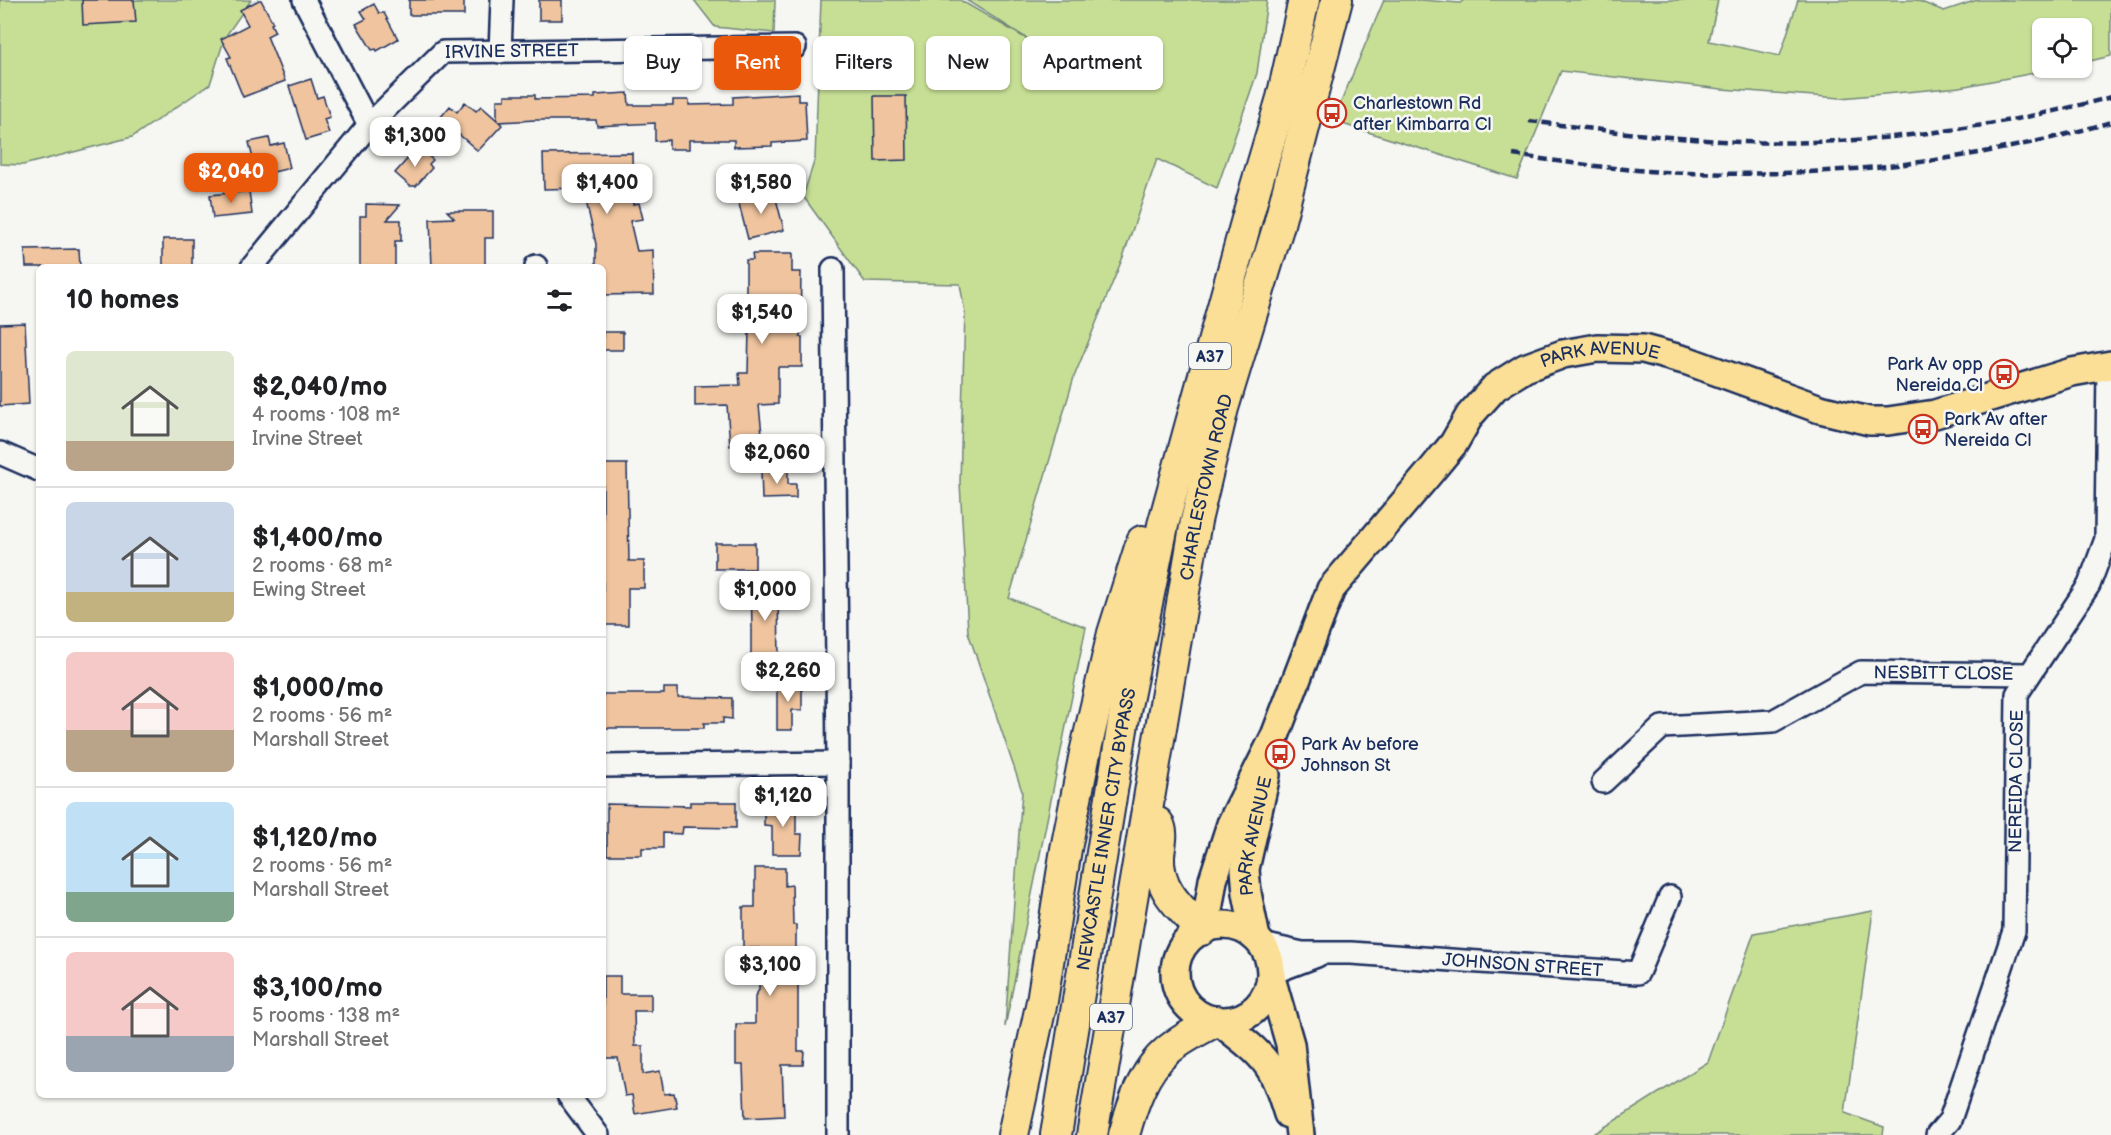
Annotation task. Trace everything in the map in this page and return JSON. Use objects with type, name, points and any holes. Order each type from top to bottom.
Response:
[{"type":"highway","name":"CHARLESTOWN ROAD","points":[[1163,525],[1282,98],[1304,0]]},
{"type":"highway","name":"CHARLESTOWN ROAD","points":[[1148,805],[1196,521],[1223,408],[1284,206],[1338,0]]},
{"type":"highway","points":[[1013,1135],[1042,1001],[1066,849],[1085,753],[1113,633],[1143,538],[1163,525]]},
{"type":"highway","name":"NEWCASTLE INNER CITY BYPASS","points":[[1056,1135],[1125,711],[1163,525]]},
{"type":"highway","points":[[1148,805],[1162,830],[1159,867],[1164,886],[1177,906],[1204,929]]},
{"type":"highway","name":"NEWCASTLE INNER CITY BYPASS","points":[[1092,1135],[1148,805]]},
{"type":"highway","points":[[1124,1135],[1139,1093],[1159,1058],[1176,1044],[1217,1021]]},
{"type":"main road","name":"PARK AVENUE","points":[[1204,929],[1215,873],[1234,818],[1275,736],[1331,589],[1454,443],[1470,415],[1495,387],[1525,368],[1563,354],[1597,348],[1643,349],[1688,361],[1820,409],[1869,421],[1888,421],[1935,414],[2072,372],[2109,365]]},
{"type":"main road","name":"PARK AVENUE","points":[[1259,941],[1247,893],[1245,869],[1275,736]]},
{"type":"main road","points":[[1294,1135],[1279,1085],[1271,1070],[1256,1052],[1217,1021],[1204,1017],[1188,1005],[1178,991],[1175,975],[1176,964],[1183,946],[1190,938],[1204,929],[1229,925],[1245,930],[1259,941],[1268,956],[1292,1057],[1300,1135]]},
{"type":"main road","points":[[1217,1021],[1244,1016],[1254,1008],[1266,993],[1272,976]]},
{"type":"street","points":[[304,0],[369,125]]},
{"type":"street","points":[[500,52],[502,0]]},
{"type":"street","name":"IRVINE STREET","points":[[254,264],[369,125],[443,52],[714,48]]},
{"type":"street","points":[[833,269],[838,763],[838,1135]]},
{"type":"street","name":"NEREIDA CLOSE","points":[[1937,1135],[1950,1120],[2014,931],[2017,694],[2089,585],[2106,538],[2109,365]]},
{"type":"street","points":[[0,453],[36,469]]},
{"type":"street","name":"NESBITT CLOSE","points":[[1603,782],[1662,727],[1773,721],[1861,672],[2029,674]]},
{"type":"street","points":[[606,766],[838,763]]},
{"type":"street","name":"JOHNSON STREET","points":[[1259,941],[1302,953],[1352,953],[1638,973],[1670,897]]},
{"type":"street","name":"JOHNSON STREET","points":[[1272,976],[1304,960],[1326,954]]},
{"type":"street","points":[[570,1098],[598,1135]]},
{"type":"green space","points":[[0,0],[251,0],[225,37],[210,84],[132,137],[23,165],[0,164]]},
{"type":"green space","points":[[694,0],[775,0],[774,33],[715,27]]},
{"type":"green space","points":[[821,0],[960,0],[1022,36],[1022,90],[1163,90],[1163,36],[1023,36],[966,0],[1267,0],[1257,73],[1217,188],[1157,159],[1123,257],[1074,377],[1009,598],[1086,627],[1005,1027],[1022,791],[968,632],[960,482],[965,313],[960,284],[865,282],[803,196],[815,159],[818,90],[914,90],[914,36],[820,36]]},
{"type":"green space","points":[[1384,0],[1460,3],[1464,0],[1718,0],[1709,41],[1780,56],[1798,0],[1916,0],[1944,11],[1977,0],[2111,0],[2111,56],[2092,61],[2092,18],[2032,18],[2032,73],[1960,87],[1841,98],[1722,89],[1561,71],[1517,179],[1333,121]]},
{"type":"green space","points":[[1873,911],[1845,1113],[1884,1127],[1883,1135],[1592,1135],[1708,1062],[1754,933]]},
{"type":"building","points":[[82,0],[134,0],[136,22],[83,25]]},
{"type":"building","points":[[259,0],[273,23],[271,24],[275,32],[267,36],[285,81],[243,97],[227,58],[231,57],[221,39],[248,25],[240,10]]},
{"type":"building","points":[[409,0],[464,0],[464,15],[409,15]]},
{"type":"building","points":[[539,0],[562,0],[562,20],[539,20]]},
{"type":"building","points":[[374,4],[379,13],[384,13],[398,39],[377,51],[372,50],[356,24],[366,19],[361,11]]},
{"type":"building","points":[[311,79],[317,98],[323,96],[330,117],[324,119],[329,133],[306,140],[289,86]]},
{"type":"building","points":[[628,93],[629,105],[673,105],[673,100],[689,100],[689,105],[733,104],[733,97],[798,93],[798,101],[805,101],[807,141],[772,143],[772,146],[734,147],[734,140],[689,140],[689,149],[669,149],[669,140],[655,141],[655,123],[597,126],[596,120],[535,120],[499,122],[502,125],[478,151],[440,118],[450,106],[457,112],[465,102],[476,111],[481,106],[497,120],[497,100],[505,100],[505,95],[535,95],[535,99],[595,98],[595,95]]},
{"type":"building","points":[[874,96],[906,96],[907,160],[875,161]]},
{"type":"building","points":[[269,138],[271,146],[284,143],[290,168],[257,176],[249,142]]},
{"type":"building","points":[[418,147],[433,160],[429,164],[432,168],[416,186],[410,186],[395,173]]},
{"type":"building","points":[[632,153],[633,204],[639,203],[643,219],[630,221],[637,251],[653,250],[654,294],[606,295],[606,264],[596,264],[596,244],[583,188],[544,189],[543,154]]},
{"type":"building","points":[[249,191],[252,214],[213,218],[210,195]]},
{"type":"building","points":[[774,191],[784,230],[748,239],[738,200]]},
{"type":"building","points":[[366,204],[400,205],[387,220],[401,220],[401,241],[395,241],[395,264],[360,264],[360,216],[366,216]]},
{"type":"building","points":[[447,211],[493,211],[493,238],[485,238],[485,264],[432,264],[430,219],[454,218]]},
{"type":"building","points":[[163,239],[192,239],[192,264],[163,264]]},
{"type":"building","points":[[79,249],[80,264],[36,264],[36,267],[26,267],[25,250]]},
{"type":"building","points":[[752,254],[792,254],[792,272],[801,272],[802,367],[778,367],[778,404],[759,405],[763,444],[730,446],[727,405],[695,406],[695,386],[740,385],[739,373],[748,373],[749,329],[738,329],[738,301],[746,301],[746,260],[753,260]]},
{"type":"building","points":[[25,323],[29,404],[0,406],[0,324]]},
{"type":"building","points":[[606,332],[623,332],[623,350],[606,350]]},
{"type":"building","points":[[606,464],[627,464],[629,561],[644,561],[644,588],[628,588],[628,625],[606,625]]},
{"type":"building","points":[[761,470],[788,470],[788,484],[796,484],[796,498],[762,499]]},
{"type":"building","points":[[715,543],[755,543],[755,569],[715,569]]},
{"type":"building","points":[[773,578],[773,590],[778,590],[779,662],[751,662],[751,579]]},
{"type":"building","points":[[777,682],[802,682],[802,710],[792,710],[792,730],[777,730]]},
{"type":"building","points":[[664,688],[678,688],[678,697],[732,698],[732,719],[723,718],[723,723],[704,723],[704,728],[606,728],[606,694],[664,694]]},
{"type":"building","points":[[690,802],[736,802],[736,828],[683,827],[682,834],[663,833],[663,848],[642,848],[642,855],[607,855],[607,804],[690,806]]},
{"type":"building","points":[[764,803],[796,804],[796,834],[802,834],[801,854],[772,854],[772,826],[764,825]]},
{"type":"building","points":[[755,868],[785,868],[785,886],[792,885],[793,925],[796,925],[796,974],[798,974],[798,1051],[804,1051],[803,1065],[782,1065],[784,1116],[745,1118],[743,1065],[736,1065],[736,1024],[755,1024],[755,996],[759,990],[759,948],[743,948],[743,907],[755,907]]},
{"type":"building","points":[[606,976],[620,976],[620,994],[651,994],[651,1011],[634,1011],[635,1046],[643,1046],[643,1074],[660,1071],[664,1094],[674,1093],[677,1107],[635,1114],[632,1095],[625,1096],[618,1058],[606,1058]]},
{"type":"railway","points":[[1529,121],[1715,141],[1788,143],[1928,133],[2020,118],[2111,97]]},
{"type":"railway","points":[[1513,155],[1662,172],[1719,174],[1832,171],[1945,159],[2056,137],[2111,122]]},
{"type":"place","name":"Charlestown Rd after Kimbarra Cl","points":[[1332,113]]},
{"type":"place","name":"Park Av opp Nereida Cl","points":[[2004,374]]},
{"type":"place","name":"Park Av after Nereida Cl","points":[[1923,429]]},
{"type":"place","name":"Park Av before Johnson St","points":[[1280,754]]}]
